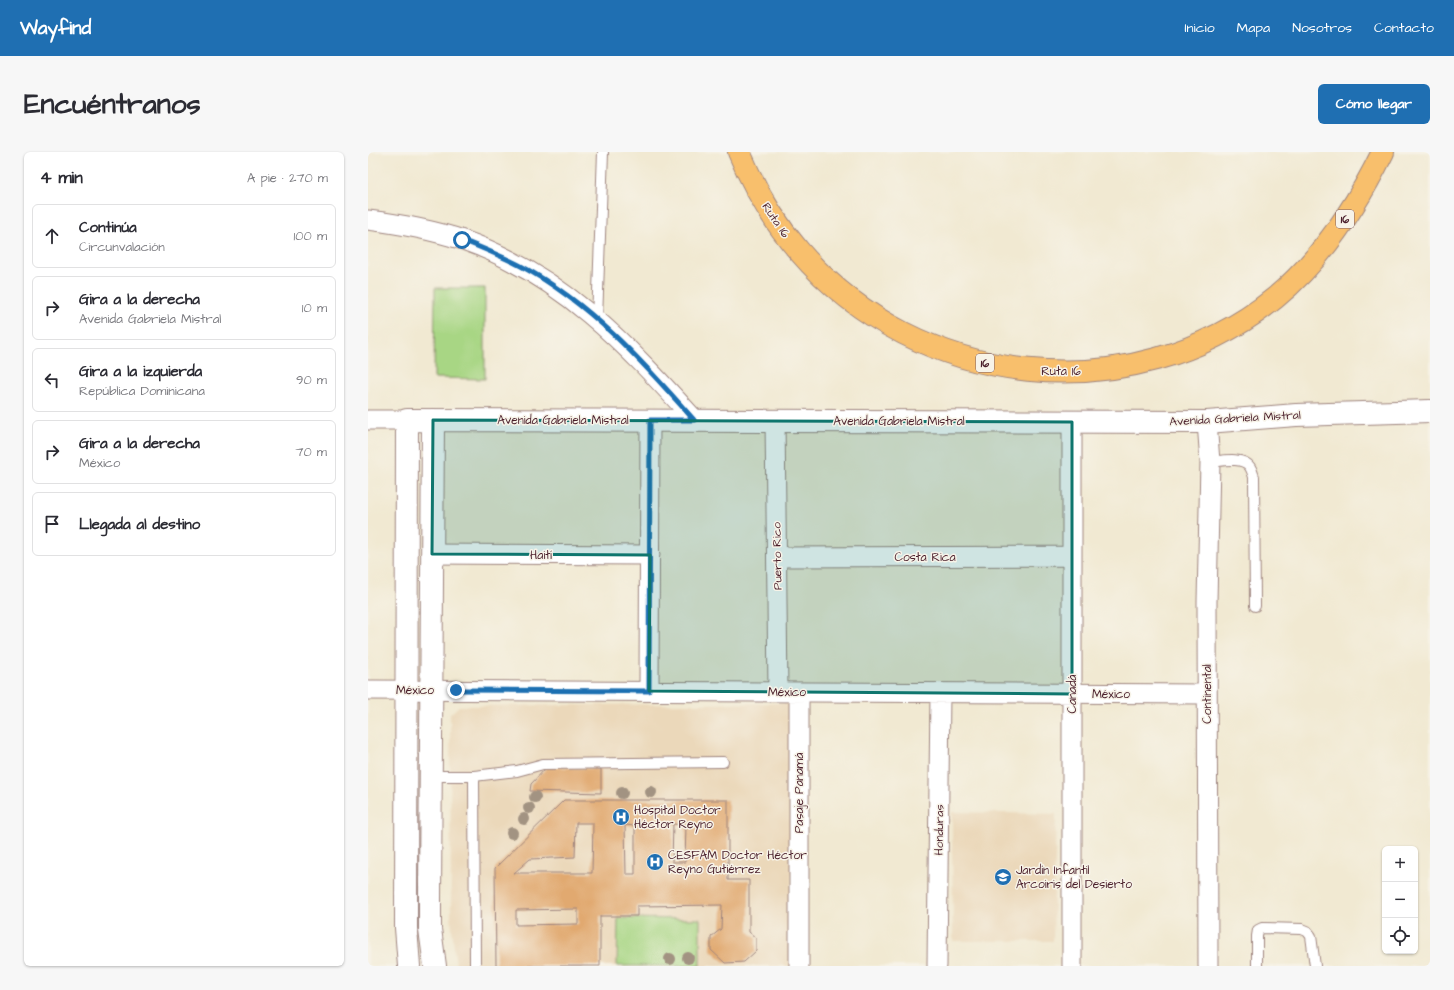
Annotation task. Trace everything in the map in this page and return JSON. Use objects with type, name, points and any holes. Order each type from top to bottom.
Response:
[{"type":"highway","name":"Ruta 16","points":[[738,152],[750,178],[765,204],[781,229],[800,252],[822,276],[874,316],[902,332],[930,345],[960,356],[990,364],[1048,372],[1102,370],[1128,366],[1154,359],[1180,351],[1206,340],[1230,328],[1253,313],[1275,297],[1296,278],[1330,240],[1368,182],[1383,152]]},
{"type":"street","points":[[368,220],[398,224],[462,240],[493,252],[548,282],[598,320],[646,366],[694,420]]},
{"type":"street","name":"Avenida Gabriela Mistral","points":[[368,420],[1207,422],[1320,414],[1430,411]]},
{"type":"street","points":[[407,420],[406,921],[409,966]]},
{"type":"street","points":[[433,420],[430,929],[434,966]]},
{"type":"street","points":[[649,691],[650,420]]},
{"type":"street","name":"Puerto Rico","points":[[775,420],[778,692]]},
{"type":"street","name":"Canadá","points":[[1072,422],[1072,966]]},
{"type":"street","name":"Continental","points":[[1207,422],[1210,462],[1207,694],[1208,966]]},
{"type":"street","name":"Haití","points":[[432,554],[650,555]]},
{"type":"street","name":"Costa Rica","points":[[777,557],[1072,556]]},
{"type":"street","name":"México","points":[[368,690],[1207,694]]},
{"type":"street","name":"Pasaje Panamá","points":[[799,692],[799,966]]},
{"type":"street","name":"Honduras","points":[[937,966],[940,693]]},
{"type":"lane","points":[[598,320],[603,152]]},
{"type":"lane","points":[[1210,462],[1238,460],[1250,467],[1254,477],[1255,606]]},
{"type":"lane","points":[[430,776],[474,776],[517,771],[543,764],[723,762]]},
{"type":"lane","points":[[474,776],[475,966]]},
{"type":"lane","points":[[1257,966],[1257,936],[1258,930],[1262,928],[1302,929],[1307,931],[1311,936],[1315,966]]},
{"type":"highlighted area","points":[[433,420],[1072,422],[1072,694],[649,691],[650,555],[432,554]]},
{"type":"shaded area","name":"Hospital Doctor Héctor Reyno","points":[[790,703],[792,966],[456,966],[451,920],[450,714],[459,706]]},
{"type":"shaded area","name":"Jardín Infantil Arcoiris del Desierto","points":[[952,812],[1056,814],[1053,941],[953,941]]},
{"type":"green space","points":[[435,288],[485,288],[485,379],[434,378]]},
{"type":"green space","points":[[618,918],[700,919],[700,966],[617,966]]},
{"type":"building","points":[[547,767],[601,769],[601,793],[530,791],[531,784]]},
{"type":"building","points":[[564,800],[728,800],[728,880],[749,880],[749,932],[756,938],[756,951],[744,962],[725,963],[711,950],[711,937],[721,929],[722,905],[637,906],[637,916],[600,916],[600,966],[496,966],[495,868]],"holes":[[[576,823],[593,823],[592,873],[514,873],[530,859],[575,857]],[[673,824],[686,825],[685,862],[672,862]],[[625,825],[635,826],[635,874],[626,874]],[[578,909],[578,924],[516,925],[516,910]]]},
{"type":"place","name":"Hospital Doctor Héctor Reyno","points":[[621,817]]},
{"type":"place","name":"CESFAM Doctor Héctor Reyno Gutiérrez","points":[[655,862]]},
{"type":"place","name":"Jardín Infantil Arcoiris del Desierto","points":[[1003,877]]},
{"type":"route","points":[[456,690],[649,691],[650,420],[694,420],[646,366],[622,342],[573,300],[548,282],[521,266],[493,252],[462,240]]}]
